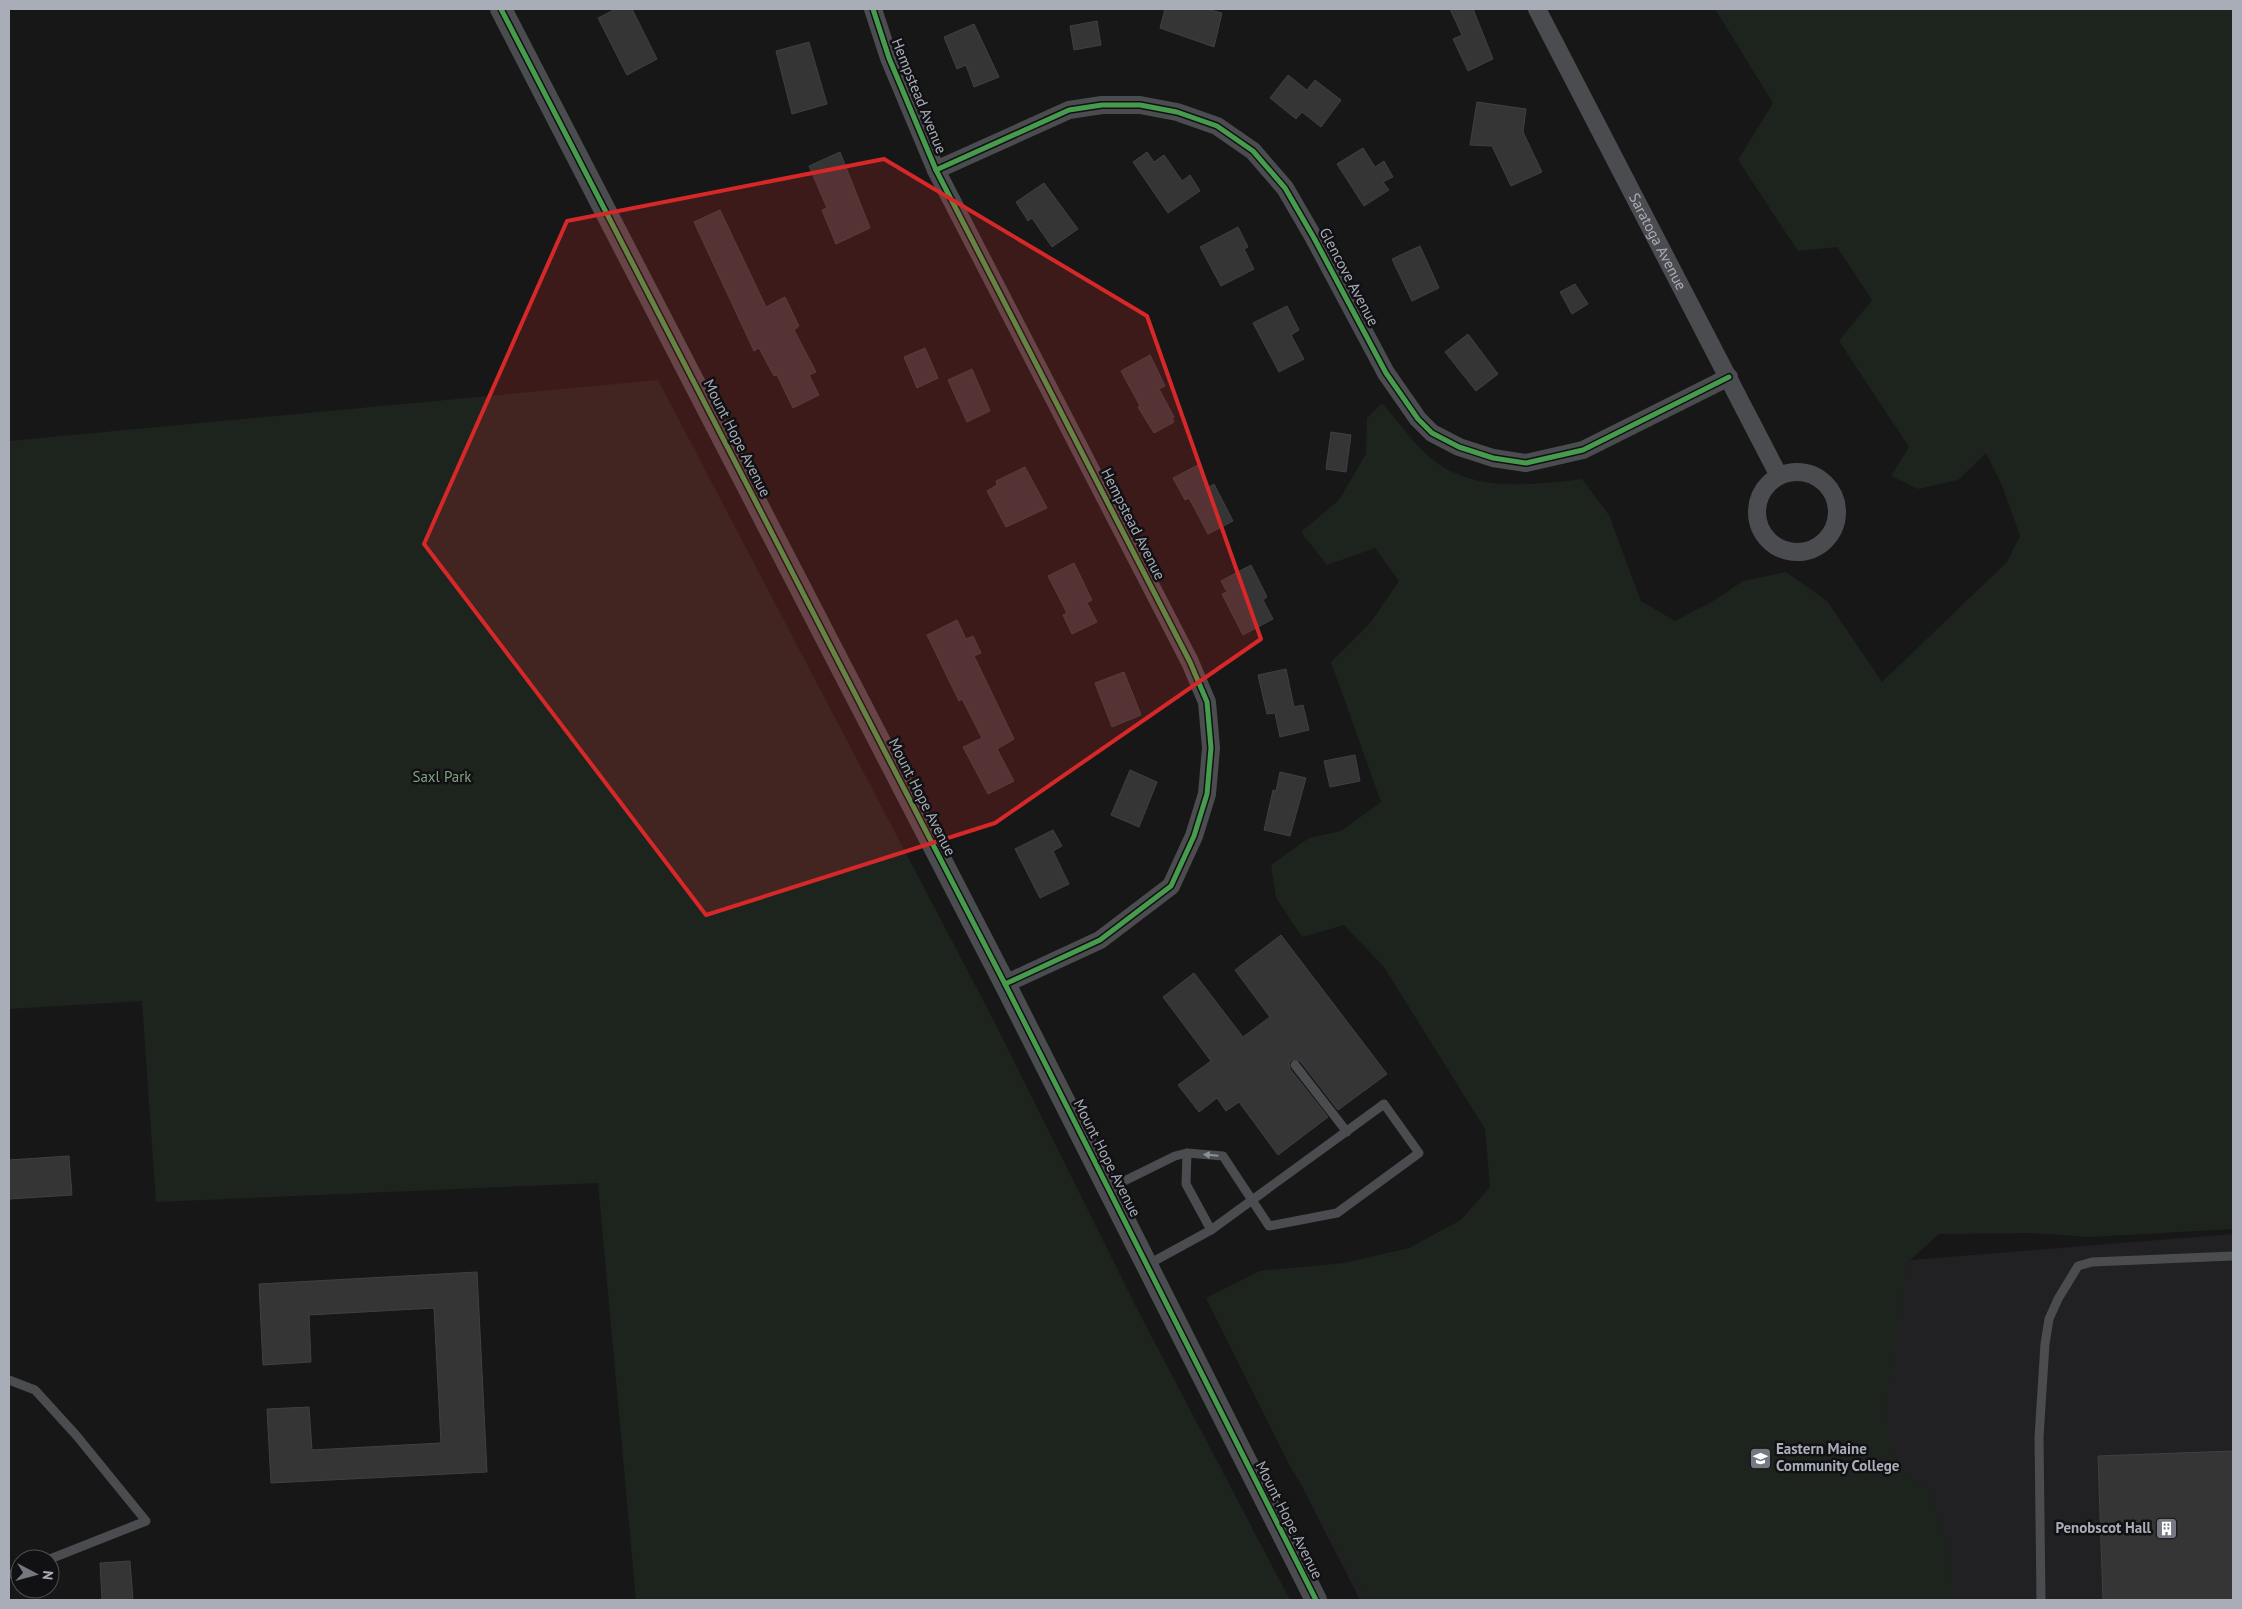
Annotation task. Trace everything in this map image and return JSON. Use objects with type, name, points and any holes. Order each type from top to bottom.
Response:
[{"type":"street","name":"Mount Hope Avenue","points":[[501,9],[1005,984],[1316,1600]]},
{"type":"street","name":"Hempstead Avenue","points":[[873,9],[888,58],[936,170],[1190,662],[1208,702],[1211,748],[1207,794],[1194,836],[1171,886],[1100,940],[1005,984]]},
{"type":"street","name":"Saratoga Avenue","points":[[1537,9],[1779,476]]},
{"type":"street","name":"Glencove Avenue","points":[[936,170],[1069,110],[1102,105],[1140,104],[1177,112],[1217,126],[1253,151],[1284,188],[1314,238],[1386,373],[1418,419],[1432,433],[1459,447],[1492,458],[1526,463],[1583,450],[1729,377]]},
{"type":"street","points":[[1791,472],[1804,472],[1816,476],[1827,484],[1834,495],[1838,507],[1837,520],[1832,532],[1824,542],[1813,549],[1800,552],[1786,551],[1774,545],[1761,529],[1757,509],[1760,496],[1768,484],[1779,476],[1791,472]]},
{"type":"lane","points":[[1295,1065],[1347,1132]]},
{"type":"lane","points":[[1108,1189],[1175,1156],[1187,1153],[1223,1156],[1253,1201],[1269,1226],[1337,1213],[1419,1153],[1384,1104],[1253,1201],[1211,1230],[1147,1265]]},
{"type":"lane","points":[[1187,1153],[1186,1184],[1211,1230]]},
{"type":"lane","points":[[2041,1600],[2039,1437],[2045,1344],[2049,1320],[2058,1299],[2078,1266],[2092,1262],[2233,1256]]},
{"type":"lane","points":[[9,1380],[35,1390],[76,1435],[146,1521],[60,1555]]},
{"type":"highlighted area","points":[[884,159],[1147,316],[1261,639],[995,823],[706,915],[424,544],[567,221]]},
{"type":"shaded area","name":"Eastern Maine Community College","points":[[2233,1234],[2233,1600],[1360,1600],[1215,1316]]},
{"type":"green space","points":[[1715,9],[2233,9],[2233,1229],[2089,1237],[2032,1233],[1939,1234],[1908,1262],[1885,1410],[1892,1455],[1908,1476],[1931,1492],[1949,1552],[1953,1600],[1366,1600],[1357,1578],[1290,1466],[1206,1298],[1260,1271],[1344,1263],[1409,1248],[1461,1220],[1490,1187],[1485,1129],[1384,967],[1344,925],[1302,937],[1276,898],[1271,865],[1309,838],[1341,831],[1381,802],[1331,662],[1371,622],[1399,581],[1375,548],[1327,565],[1301,532],[1339,500],[1366,454],[1367,418],[1382,403],[1427,455],[1449,471],[1467,478],[1505,484],[1544,483],[1582,479],[1609,515],[1641,601],[1675,621],[1715,600],[1743,581],[1786,572],[1827,601],[1882,682],[2007,562],[2020,536],[2002,485],[1986,453],[1958,480],[1918,489],[1891,476],[1909,447],[1839,341],[1872,300],[1837,247],[1798,251],[1738,160],[1773,103]]},
{"type":"green space","name":"Saxl Park","points":[[658,380],[996,1025],[1134,1303],[1290,1600],[636,1600],[598,1183],[156,1202],[142,1001],[9,1009],[9,441]]},
{"type":"building","points":[[616,9],[632,9],[657,59],[627,75],[598,18]]},
{"type":"building","points":[[1165,9],[1206,9],[1222,13],[1214,47],[1160,28]]},
{"type":"building","points":[[1450,9],[1473,9],[1493,59],[1468,71],[1453,39],[1462,35]]},
{"type":"building","points":[[1097,21],[1101,45],[1074,50],[1070,26]]},
{"type":"building","points":[[974,24],[999,77],[974,87],[966,65],[957,69],[944,37]]},
{"type":"building","points":[[809,42],[827,104],[792,114],[776,51]]},
{"type":"building","points":[[1288,75],[1307,90],[1315,80],[1341,100],[1321,127],[1302,112],[1296,119],[1270,98]]},
{"type":"building","points":[[1477,102],[1526,109],[1523,132],[1542,172],[1511,186],[1492,146],[1470,145]]},
{"type":"building","points":[[1363,148],[1375,167],[1384,161],[1393,177],[1383,182],[1389,190],[1364,206],[1337,164]]},
{"type":"building","points":[[840,152],[870,228],[836,244],[822,210],[827,208],[809,166]]},
{"type":"building","points":[[1147,152],[1154,162],[1164,155],[1182,181],[1190,175],[1200,191],[1168,213],[1133,162]]},
{"type":"building","points":[[1044,183],[1078,229],[1052,247],[1032,218],[1028,221],[1016,202]]},
{"type":"building","points":[[720,210],[766,307],[785,297],[799,326],[794,330],[816,372],[809,375],[819,395],[793,408],[777,375],[774,376],[759,348],[754,351],[694,222]]},
{"type":"building","points":[[1238,227],[1248,247],[1244,249],[1254,269],[1221,286],[1200,247]]},
{"type":"building","points":[[1420,246],[1439,288],[1412,301],[1392,259]]},
{"type":"building","points":[[1575,284],[1588,304],[1572,314],[1560,292]]},
{"type":"building","points":[[1287,306],[1299,330],[1291,335],[1304,359],[1279,372],[1253,323]]},
{"type":"building","points":[[1468,334],[1498,374],[1476,391],[1445,352]]},
{"type":"building","points":[[925,348],[938,378],[917,388],[904,357]]},
{"type":"building","points":[[1150,355],[1165,386],[1159,389],[1174,417],[1172,418],[1174,422],[1154,433],[1138,407],[1140,406],[1121,371]]},
{"type":"building","points":[[972,369],[990,411],[967,422],[948,380]]},
{"type":"building","points":[[1331,432],[1351,435],[1346,472],[1326,469]]},
{"type":"building","points":[[1198,465],[1209,487],[1214,484],[1233,521],[1208,534],[1189,498],[1185,500],[1173,478]]},
{"type":"building","points":[[1025,467],[1047,508],[1006,527],[987,491],[997,485],[996,481]]},
{"type":"building","points":[[1074,563],[1092,600],[1087,603],[1097,622],[1072,634],[1063,615],[1067,613],[1048,576]]},
{"type":"building","points":[[1251,565],[1267,597],[1263,600],[1273,619],[1243,635],[1222,594],[1227,592],[1221,581]]},
{"type":"building","points":[[957,620],[966,639],[973,636],[981,653],[974,656],[1014,739],[997,749],[1014,781],[988,794],[963,747],[982,738],[962,699],[959,701],[927,635]]},
{"type":"building","points":[[1286,669],[1294,707],[1303,705],[1309,730],[1280,737],[1275,713],[1267,714],[1258,675]]},
{"type":"building","points":[[1124,672],[1141,715],[1112,727],[1095,683]]},
{"type":"building","points":[[1355,755],[1360,781],[1330,787],[1324,761]]},
{"type":"building","points":[[1130,770],[1157,782],[1139,827],[1111,815]]},
{"type":"building","points":[[1280,772],[1306,778],[1290,836],[1264,830],[1273,790],[1276,791]]},
{"type":"building","points":[[1053,830],[1062,846],[1053,851],[1069,884],[1040,898],[1015,849]]},
{"type":"building","points":[[1281,935],[1387,1074],[1338,1110],[1300,1061],[1292,1060],[1289,1063],[1290,1069],[1328,1117],[1278,1155],[1239,1102],[1226,1111],[1217,1098],[1199,1112],[1178,1085],[1211,1061],[1163,997],[1194,973],[1243,1037],[1270,1017],[1235,970]]},
{"type":"building","points":[[69,1156],[72,1195],[9,1199],[9,1160]]},
{"type":"building","points":[[477,1272],[487,1472],[271,1483],[267,1409],[309,1407],[312,1450],[441,1443],[434,1308],[309,1315],[311,1362],[263,1365],[259,1284]]},
{"type":"building","name":"Penobscot Hall","points":[[2233,1451],[2233,1600],[2103,1600],[2098,1456]]},
{"type":"building","points":[[130,1561],[133,1600],[102,1600],[100,1563]]},
{"type":"cycle path","points":[[501,9],[1005,984],[1316,1600]]},
{"type":"cycle path","points":[[873,9],[889,58],[936,170],[1190,662],[1207,702],[1211,748],[1207,794],[1194,836],[1171,886],[1100,940],[1005,984]]},
{"type":"cycle path","points":[[936,170],[1069,110],[1102,105],[1140,105],[1177,112],[1217,126],[1253,151],[1285,188],[1386,373],[1418,419],[1432,433],[1459,447],[1493,458],[1526,463],[1583,450],[1729,377]]},
{"type":"place","name":"Eastern Maine Community College","points":[[1760,1458]]},
{"type":"place","name":"Penobscot Hall","points":[[2167,1528]]}]
